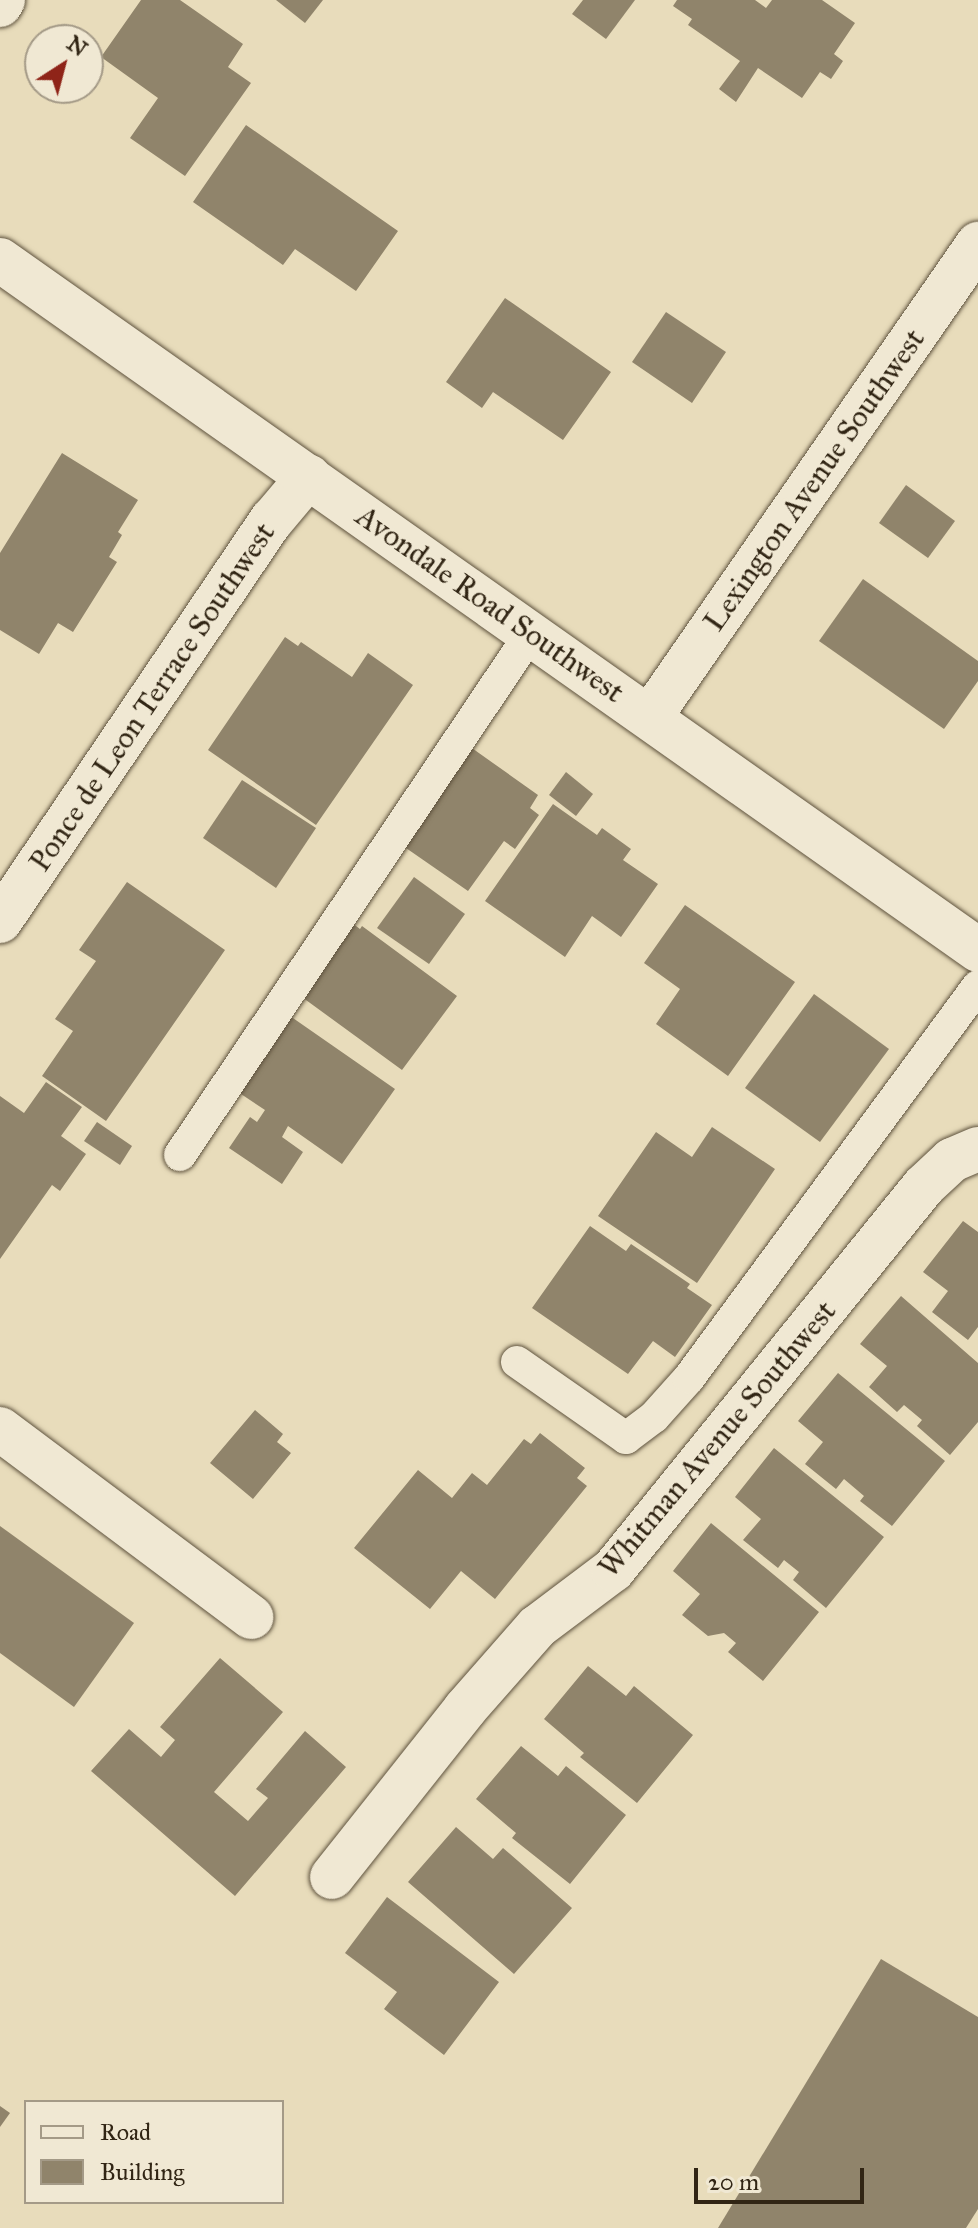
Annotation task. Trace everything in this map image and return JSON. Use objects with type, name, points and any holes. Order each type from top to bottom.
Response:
[{"type":"street","name":"Lexington Avenue Southwest","points":[[650,717],[978,244]]},
{"type":"street","name":"Avondale Road Southwest","points":[[0,260],[978,950]]},
{"type":"street","name":"Ponce de Leon Terrace Southwest","points":[[0,921],[272,520],[309,476]]},
{"type":"street","name":"Whitman Avenue Southwest","points":[[332,1877],[465,1709],[537,1627],[613,1570],[924,1186],[952,1160],[978,1149]]},
{"type":"street","points":[[0,1429],[251,1617]]},
{"type":"lane","points":[[180,1155],[531,633]]},
{"type":"lane","points":[[517,1362],[626,1438],[654,1417],[689,1378],[978,986]]},
{"type":"building","points":[[141,0],[180,0],[243,44],[228,67],[251,83],[185,176],[130,138],[158,98],[104,59],[104,53]]},
{"type":"building","points":[[276,0],[323,0],[305,23]]},
{"type":"building","points":[[583,0],[635,0],[606,39],[572,14]]},
{"type":"building","points":[[677,0],[755,0],[766,8],[772,0],[822,0],[855,23],[834,54],[843,61],[831,79],[820,72],[802,98],[758,68],[736,102],[719,89],[740,61],[688,25],[692,19],[673,6]]},
{"type":"building","points":[[246,125],[398,231],[356,291],[295,249],[283,265],[193,202]]},
{"type":"building","points":[[505,298],[611,372],[563,440],[493,392],[482,408],[446,382]]},
{"type":"building","points":[[666,312],[726,352],[692,403],[632,362]]},
{"type":"building","points":[[62,453],[138,500],[118,532],[122,535],[109,557],[117,562],[73,632],[58,623],[39,654],[0,630],[0,553]]},
{"type":"building","points":[[906,485],[955,521],[928,558],[879,523]]},
{"type":"building","points":[[863,579],[978,661],[978,681],[944,729],[819,641]]},
{"type":"building","points":[[285,637],[298,646],[301,642],[352,677],[368,653],[413,685],[316,825],[208,750]]},
{"type":"building","points":[[462,741],[538,795],[530,808],[539,815],[515,849],[504,841],[468,891],[393,839]]},
{"type":"building","points":[[566,772],[593,794],[576,816],[549,795]]},
{"type":"building","points":[[242,780],[316,828],[276,888],[203,838]]},
{"type":"building","points":[[553,804],[597,835],[602,828],[631,849],[623,860],[658,884],[621,937],[592,916],[565,957],[485,901]]},
{"type":"building","points":[[414,877],[465,914],[429,964],[377,928]]},
{"type":"building","points":[[127,882],[225,950],[106,1121],[42,1076],[73,1031],[55,1019],[96,961],[79,950]]},
{"type":"building","points":[[685,905],[795,982],[728,1076],[656,1024],[680,989],[644,963]]},
{"type":"building","points":[[348,920],[360,929],[362,926],[457,996],[402,1070],[295,992]]},
{"type":"building","points":[[814,994],[889,1049],[820,1142],[745,1088]]},
{"type":"building","points":[[290,1016],[395,1089],[342,1164],[288,1126],[282,1137],[303,1152],[282,1184],[229,1148],[250,1117],[257,1122],[265,1110],[238,1092]]},
{"type":"building","points":[[46,1082],[82,1107],[61,1136],[86,1154],[60,1191],[52,1185],[0,1259],[0,1096],[24,1113]]},
{"type":"building","points":[[97,1122],[132,1146],[120,1165],[84,1141]]},
{"type":"building","points":[[712,1127],[775,1169],[697,1283],[598,1216],[656,1132],[692,1157]]},
{"type":"building","points":[[963,1221],[978,1232],[978,1327],[968,1340],[932,1312],[948,1291],[923,1272]]},
{"type":"building","points":[[590,1226],[626,1251],[631,1244],[690,1284],[687,1288],[712,1305],[675,1357],[653,1341],[628,1374],[532,1308]]},
{"type":"building","points":[[901,1296],[978,1363],[978,1422],[950,1455],[917,1426],[922,1420],[904,1405],[897,1412],[869,1387],[887,1366],[860,1344]]},
{"type":"building","points":[[838,1373],[945,1461],[892,1526],[860,1501],[864,1496],[844,1479],[836,1489],[805,1464],[823,1442],[798,1421]]},
{"type":"building","points":[[255,1410],[283,1434],[277,1442],[291,1453],[253,1499],[210,1463]]},
{"type":"building","points":[[540,1433],[585,1468],[577,1478],[587,1486],[495,1599],[461,1571],[430,1609],[354,1548],[418,1470],[452,1498],[472,1473],[487,1485],[524,1439],[531,1444]]},
{"type":"building","points":[[774,1448],[884,1537],[826,1608],[793,1580],[799,1572],[784,1560],[778,1568],[743,1540],[761,1519],[735,1497]]},
{"type":"building","points":[[711,1523],[819,1612],[763,1681],[728,1652],[736,1643],[724,1633],[708,1636],[682,1615],[700,1594],[673,1571]]},
{"type":"building","points":[[0,1526],[134,1623],[74,1707],[0,1653]]},
{"type":"building","points":[[220,1658],[283,1712],[214,1792],[248,1821],[268,1798],[256,1789],[305,1731],[346,1767],[235,1896],[91,1771],[129,1729],[161,1757],[175,1740],[160,1727]]},
{"type":"building","points":[[588,1666],[626,1696],[634,1686],[693,1735],[637,1803],[580,1757],[584,1753],[544,1719]]},
{"type":"building","points":[[521,1746],[558,1776],[566,1766],[626,1815],[570,1884],[512,1838],[516,1833],[476,1799]]},
{"type":"building","points":[[456,1827],[493,1859],[503,1848],[572,1908],[514,1974],[408,1882]]},
{"type":"building","points":[[387,1897],[499,1982],[444,2055],[384,2009],[397,1992],[345,1953]]},
{"type":"building","points":[[881,1959],[978,2017],[978,2209],[966,2228],[718,2228]]},
{"type":"building","points":[[0,2106],[10,2113],[0,2127]]}]
